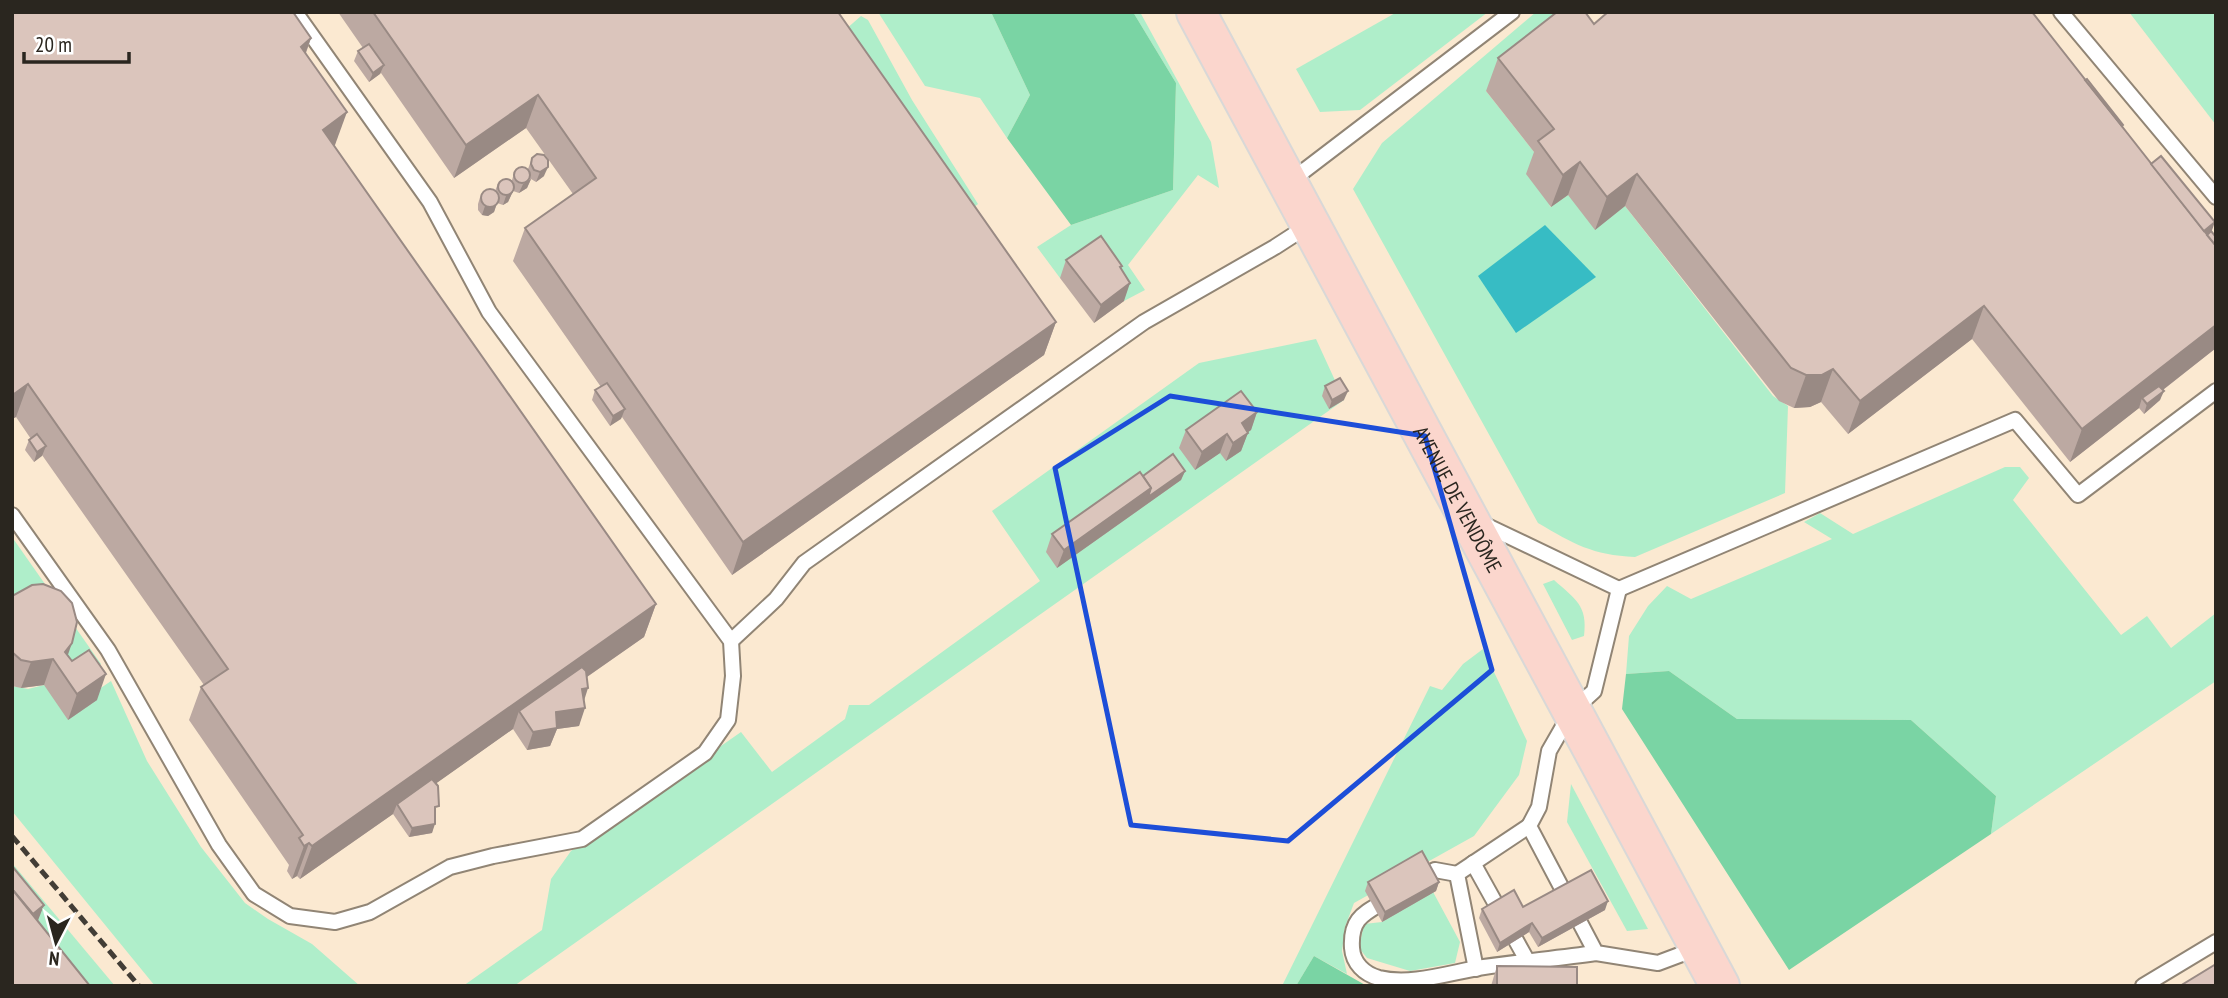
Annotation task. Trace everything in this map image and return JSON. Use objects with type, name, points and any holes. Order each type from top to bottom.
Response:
[{"type":"main road","name":"AVENUE DE VENDÔME","points":[[1195,12],[1720,986]]},
{"type":"lane","points":[[12,515],[107,650],[219,845],[254,894],[290,916],[335,922],[370,912],[450,867],[582,839],[705,753],[728,720],[733,676],[731,641],[489,312],[430,202],[295,12]]},
{"type":"lane","points":[[1288,183],[1512,12]]},
{"type":"lane","points":[[2061,12],[2216,197]]},
{"type":"lane","points":[[731,641],[776,599],[804,563],[1144,322],[1310,225]]},
{"type":"lane","points":[[1467,517],[1619,589],[2015,420],[2078,495],[2216,391]]},
{"type":"lane","points":[[1619,589],[1594,691],[1572,711],[1549,751],[1539,807],[1529,826],[1457,874],[1435,870],[1358,918],[1352,934],[1353,953],[1360,968],[1378,978],[1415,979],[1595,953],[1658,963],[1699,948]]},
{"type":"lane","points":[[1529,826],[1595,953]]},
{"type":"lane","points":[[1473,863],[1528,962]]},
{"type":"lane","points":[[1457,874],[1476,969]]},
{"type":"lane","points":[[2143,986],[2216,942]]},
{"type":"highlighted area","points":[[1170,396],[1425,436],[1492,670],[1288,841],[1131,825],[1055,468]]},
{"type":"shaded area","points":[[12,12],[2216,12],[2216,986],[12,986]]},
{"type":"green space","points":[[878,12],[991,12],[1030,95],[1007,138],[980,98],[925,86]]},
{"type":"green space","points":[[991,12],[1133,12],[1176,83],[1173,190],[1071,225],[1007,138],[1030,95]]},
{"type":"green space","points":[[1133,12],[1140,12],[1211,142],[1219,188],[1198,175],[1128,265],[1145,290],[1124,301],[1095,254],[1060,278],[1037,247],[1071,225],[1173,190],[1176,83]]},
{"type":"green space","points":[[1397,12],[1488,12],[1360,110],[1320,112],[1296,69]]},
{"type":"green space","points":[[1536,12],[1586,12],[1486,91],[1542,162],[1550,207],[1568,195],[1625,206],[1773,396],[1788,406],[1785,493],[1635,557],[1595,551],[1538,523],[1353,189],[1382,143]]},
{"type":"green space","points":[[2129,12],[2216,12],[2216,125]]},
{"type":"green space","points":[[861,16],[868,20],[912,100],[978,204],[952,224],[845,30]]},
{"type":"green space","points":[[1316,339],[1344,400],[514,986],[463,986],[542,930],[551,879],[571,851],[741,732],[772,772],[845,719],[849,705],[869,705],[1040,581],[992,511],[1199,363]]},
{"type":"green space","points":[[2005,467],[2020,467],[2029,478],[2013,500],[2121,635],[2147,616],[2171,648],[2216,613],[2216,681],[1991,834],[1996,796],[1911,720],[1737,719],[1669,671],[1626,674],[1629,636],[1648,606],[1667,586],[1691,599],[1832,539],[1804,522],[1820,513],[1853,534]]},
{"type":"green space","points":[[12,537],[101,664],[90,675],[63,669],[12,616]]},
{"type":"green space","points":[[1554,580],[1574,598],[1582,610],[1584,636],[1572,640],[1543,584]]},
{"type":"green space","points":[[1483,649],[1527,741],[1519,775],[1474,836],[1354,903],[1345,927],[1342,951],[1347,974],[1314,956],[1296,986],[1282,986],[1430,686],[1442,690],[1463,664]]},
{"type":"green space","points":[[1669,671],[1737,719],[1911,720],[1996,796],[1991,834],[1789,970],[1622,709],[1626,674]]},
{"type":"green space","points":[[111,681],[147,761],[201,847],[245,903],[312,944],[360,986],[155,986],[12,811],[12,686],[28,689],[44,685],[92,694]]},
{"type":"green space","points":[[1571,784],[1648,929],[1627,931],[1567,822]]},
{"type":"green space","points":[[12,863],[115,986],[87,986],[12,893]]},
{"type":"green space","points":[[1432,890],[1460,942],[1455,963],[1410,971],[1367,958],[1359,948],[1364,924],[1382,922]]},
{"type":"green space","points":[[1314,956],[1367,986],[1296,986]]},
{"type":"water","points":[[1545,225],[1596,277],[1516,333],[1478,276]]},
{"type":"building","points":[[12,12],[293,12],[311,38],[301,47],[347,112],[323,130],[656,604],[312,846],[309,843],[304,846],[299,838],[303,835],[201,687],[228,669],[28,384],[14,394],[12,391]]},
{"type":"building","points":[[373,12],[838,12],[1056,322],[743,542],[525,228],[596,178],[538,95],[466,145]]},
{"type":"building","points":[[1557,12],[1585,12],[1594,24],[1608,12],[2032,12],[2216,246],[2216,325],[2082,429],[1984,306],[1860,401],[1833,369],[1822,375],[1806,375],[1791,368],[1637,174],[1607,197],[1580,162],[1563,175],[1538,141],[1554,129],[1498,58]]},
{"type":"building","points":[[369,44],[384,65],[373,73],[358,51]]},
{"type":"building","points":[[2087,79],[2123,125],[2122,126],[2085,80]]},
{"type":"building","points":[[537,154],[544,155],[548,160],[548,167],[540,172],[534,170],[531,164],[532,158]]},
{"type":"building","points":[[2161,156],[2215,222],[2204,231],[2151,164]]},
{"type":"building","points":[[519,167],[525,167],[530,175],[528,181],[519,183],[514,178],[514,172]]},
{"type":"building","points":[[503,179],[509,179],[514,187],[512,193],[503,195],[498,190],[498,184]]},
{"type":"building","points":[[490,189],[496,192],[499,198],[496,204],[490,207],[484,204],[481,198],[484,192]]},
{"type":"building","points":[[2211,231],[2216,237],[2216,246],[2207,235]]},
{"type":"building","points":[[1101,236],[1122,266],[1120,267],[1130,283],[1101,305],[1066,260]]},
{"type":"building","points":[[1340,378],[1348,391],[1332,400],[1325,386]]},
{"type":"building","points":[[607,383],[625,409],[613,416],[595,390]]},
{"type":"building","points":[[2159,386],[2164,391],[2147,404],[2142,398]]},
{"type":"building","points":[[1241,391],[1257,412],[1242,423],[1248,433],[1233,443],[1227,434],[1202,452],[1186,430]]},
{"type":"building","points":[[37,434],[46,446],[37,452],[29,440]]},
{"type":"building","points":[[1173,454],[1185,471],[1148,497],[1151,488],[1143,476]]},
{"type":"building","points":[[1140,472],[1151,488],[1064,550],[1052,534]]},
{"type":"building","points":[[43,584],[61,591],[72,603],[77,622],[72,643],[65,652],[72,661],[89,650],[106,674],[77,694],[53,659],[31,662],[21,660],[12,652],[12,596],[32,585]]},
{"type":"building","points":[[582,667],[586,671],[588,688],[582,689],[585,708],[556,712],[557,728],[533,732],[519,711]]},
{"type":"building","points":[[432,779],[438,786],[439,806],[435,807],[435,824],[412,828],[397,804]]},
{"type":"building","points":[[1422,851],[1439,882],[1385,912],[1368,882]]},
{"type":"building","points":[[12,866],[44,905],[33,914],[12,889]]},
{"type":"building","points":[[1591,870],[1608,901],[1542,938],[1532,923],[1500,943],[1482,909],[1514,890],[1523,907]]},
{"type":"building","points":[[12,889],[90,986],[12,986]]},
{"type":"building","points":[[2216,964],[2216,986],[2180,986]]},
{"type":"building","points":[[1497,966],[1577,967],[1577,986],[1497,986]]},
{"type":"railway","points":[[12,836],[139,986]]}]
